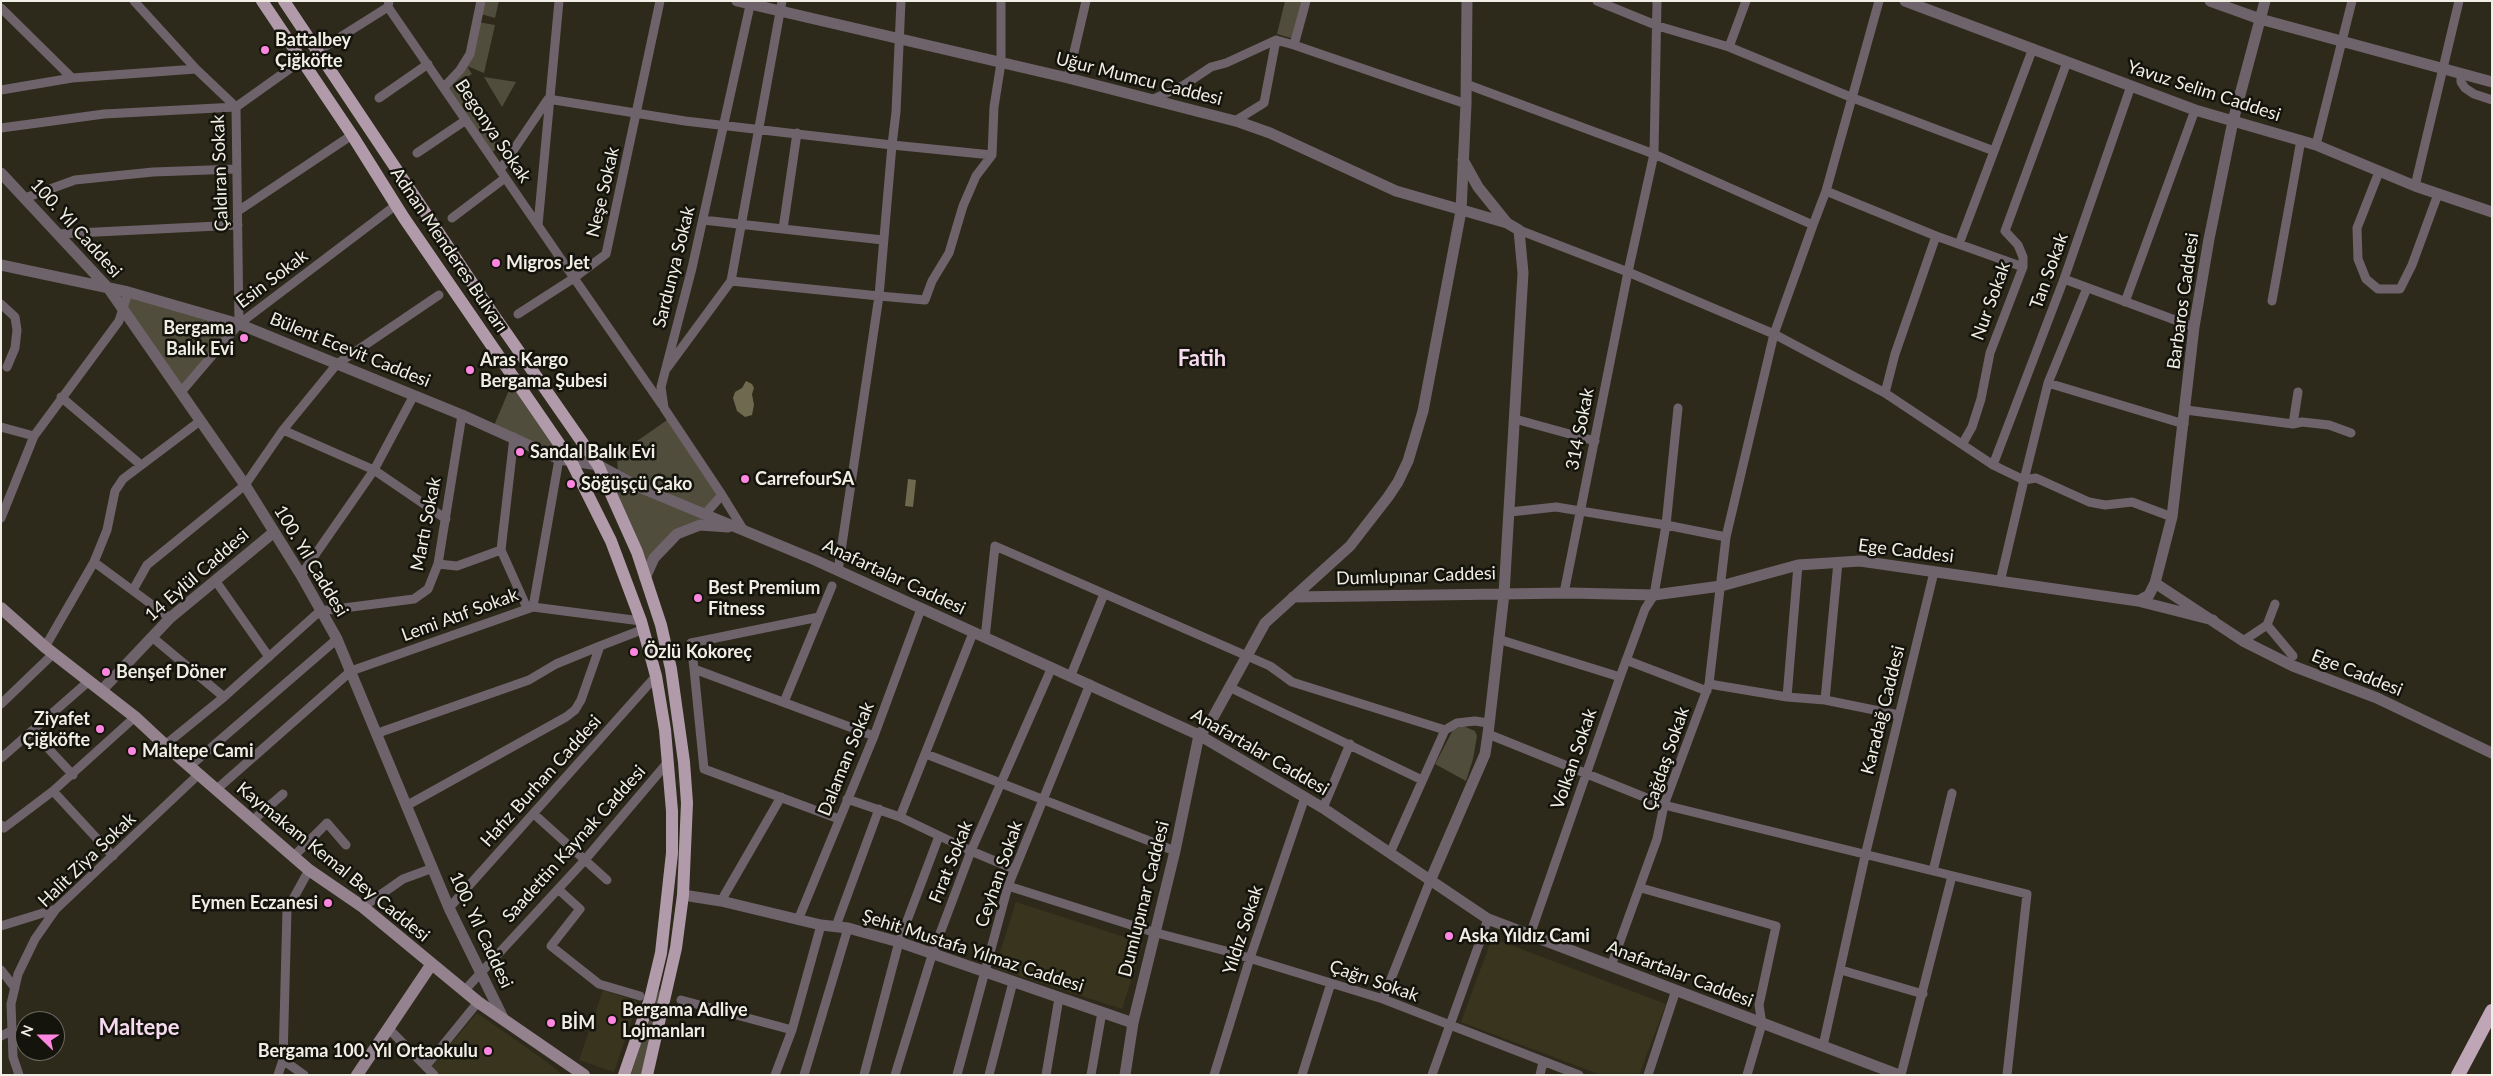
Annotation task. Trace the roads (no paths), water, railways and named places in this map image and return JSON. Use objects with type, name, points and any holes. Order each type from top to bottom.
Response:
[{"type":"highway","points":[[2458,1075],[2492,1010]]},
{"type":"main road","name":"Adnan Menderes Bulvarı","points":[[262,1],[565,460],[582,481],[611,541],[642,625],[656,676],[668,762],[672,853],[661,953],[650,999],[624,1075]]},
{"type":"main road","name":"Adnan Menderes Bulvarı","points":[[284,1],[493,314],[598,465],[637,552],[660,625],[671,668],[684,762],[687,803],[682,895],[669,985],[647,1075]]},
{"type":"main road","name":"Kaymakam Kemal Bey Caddesi","points":[[1,608],[49,650],[135,717],[309,870],[363,907],[478,1002],[586,1074]]},
{"type":"main road","points":[[357,1075],[432,965]]},
{"type":"street","name":"Çaldıran Sokak","points":[[134,1],[196,69],[236,107],[239,324]]},
{"type":"street","points":[[444,87],[460,70],[470,54],[481,1]]},
{"type":"street","points":[[538,225],[548,99],[559,1]]},
{"type":"street","name":"Neşe Sokak","points":[[518,314],[574,278],[606,254],[638,114],[660,1]]},
{"type":"street","name":"Uğur Mumcu Caddesi","points":[[737,1],[750,3],[779,13],[1068,78],[1235,121],[1270,133],[1396,191],[1507,223]]},
{"type":"street","points":[[664,373],[731,281],[782,1]]},
{"type":"street","points":[[838,571],[878,296],[892,145],[901,1]]},
{"type":"street","points":[[731,281],[925,300],[932,281],[949,253],[963,206],[976,176],[992,156],[994,107],[1001,63],[1001,1]]},
{"type":"street","points":[[1068,78],[1086,1]]},
{"type":"street","points":[[1294,45],[1306,1]]},
{"type":"street","points":[[1293,597],[1350,546],[1372,520],[1398,482],[1408,461],[1423,412],[1461,210],[1466,104],[1466,1]]},
{"type":"street","points":[[1597,1],[1658,26],[1729,46],[1853,98],[1994,151]]},
{"type":"street","name":"314 Sokak","points":[[1564,593],[1628,272],[1654,154],[1658,1]]},
{"type":"street","points":[[1729,46],[1746,1]]},
{"type":"street","name":"Çağdaş Sokak","points":[[1611,966],[1658,839],[1664,805],[1708,687],[1726,537],[1774,334],[1826,190],[1879,1]]},
{"type":"street","name":"Yavuz Selim Caddesi","points":[[1905,1],[2195,110],[2316,145],[2415,186],[2492,212]]},
{"type":"street","points":[[2210,1],[2260,19],[2461,76],[2492,82]]},
{"type":"street","name":"Barbaros Caddesi","points":[[2138,601],[2149,595],[2155,583],[2172,517],[2186,410],[2194,327],[2209,239],[2233,121],[2264,1]]},
{"type":"street","points":[[2316,145],[2352,1]]},
{"type":"street","points":[[2415,186],[2459,1]]},
{"type":"street","name":"Sardunya Sokak","points":[[742,529],[664,408],[661,388],[703,220],[750,3]]},
{"type":"street","points":[[318,51],[389,4]]},
{"type":"street","name":"Begonya Sokak","points":[[389,4],[574,278]]},
{"type":"street","points":[[1,8],[72,78]]},
{"type":"street","points":[[1235,121],[1264,102],[1276,40]]},
{"type":"street","points":[[1150,100],[1184,85],[1211,67],[1226,63],[1276,40],[1466,104]]},
{"type":"street","points":[[1959,244],[2032,48]]},
{"type":"street","points":[[1,128],[104,114],[236,107],[302,60]]},
{"type":"street","name":"Nur Sokak","points":[[1962,443],[1972,427],[1992,346],[2023,267],[2023,257],[2018,245],[2004,231],[2067,62]]},
{"type":"street","points":[[379,98],[428,64]]},
{"type":"street","points":[[1,90],[72,78],[196,69]]},
{"type":"street","points":[[2461,76],[2461,82],[2465,88],[2474,94],[2492,100]]},
{"type":"street","points":[[1466,84],[1654,154],[1813,225]]},
{"type":"street","name":"Tan Sokak","points":[[1994,465],[2064,279],[2131,86]]},
{"type":"street","points":[[548,99],[638,114],[723,125],[992,156]]},
{"type":"street","points":[[500,170],[548,99]]},
{"type":"street","points":[[2125,302],[2195,110]]},
{"type":"street","points":[[417,153],[466,120]]},
{"type":"street","points":[[783,229],[797,133]]},
{"type":"street","points":[[238,211],[352,135]]},
{"type":"street","points":[[2272,301],[2301,140]]},
{"type":"street","points":[[1462,160],[1478,187],[1507,223],[1519,230],[1628,272],[1774,334],[1885,393],[1994,465],[2024,480],[2036,478],[2089,502],[2105,505],[2132,502],[2172,517]]},
{"type":"street","points":[[25,198],[75,180],[152,172],[237,169]]},
{"type":"street","points":[[2379,172],[2357,228],[2358,259],[2366,279],[2378,289],[2400,289],[2412,265],[2438,194]]},
{"type":"street","name":"100. Yıl Caddesi","points":[[1,173],[109,289],[122,311],[245,485],[301,575],[337,639],[378,733],[449,908],[504,1020]]},
{"type":"street","points":[[452,218],[505,178]]},
{"type":"street","points":[[1826,190],[1936,236],[2023,267]]},
{"type":"street","name":"Esin Sokak","points":[[181,392],[239,324],[396,205]]},
{"type":"street","points":[[703,220],[883,240]]},
{"type":"street","points":[[57,234],[238,225]]},
{"type":"street","name":"Dumlupınar Caddesi","points":[[1125,1075],[1132,1023],[1200,735],[1210,723],[1265,623],[1293,597],[1504,594],[1515,419],[1516,355],[1523,273],[1519,230]]},
{"type":"street","points":[[1885,393],[1895,354],[1936,236]]},
{"type":"street","name":"Bülent Ecevit Caddesi","points":[[1,265],[128,292],[239,324],[462,415],[565,460],[598,465]]},
{"type":"street","points":[[574,278],[664,408]]},
{"type":"street","points":[[2064,279],[2194,327]]},
{"type":"street","points":[[2000,582],[2048,383],[2087,288]]},
{"type":"street","points":[[1,518],[34,436],[119,321],[128,292]]},
{"type":"street","points":[[133,590],[148,565],[245,485],[283,430],[337,364],[439,295]]},
{"type":"street","points":[[1,304],[15,317],[18,330],[15,348],[7,367]]},
{"type":"street","points":[[2048,383],[2184,424]]},
{"type":"street","points":[[2293,424],[2298,392]]},
{"type":"street","points":[[301,575],[374,470],[414,395]]},
{"type":"street","points":[[61,397],[141,465]]},
{"type":"street","name":"Volkan Sokak","points":[[1530,935],[1626,660],[1645,609],[1654,595],[1666,524],[1678,408]]},
{"type":"street","points":[[2186,410],[2293,424],[2302,422],[2329,425],[2351,434]]},
{"type":"street","name":"Martı Sokak","points":[[320,611],[414,599],[428,589],[438,564],[462,415]]},
{"type":"street","points":[[1515,419],[1594,441]]},
{"type":"street","points":[[1,704],[49,650],[94,562],[107,530],[115,491],[123,479],[200,421]]},
{"type":"street","points":[[1,427],[34,436]]},
{"type":"street","points":[[283,430],[374,470],[446,519]]},
{"type":"street","points":[[514,437],[501,550],[530,607]]},
{"type":"street","points":[[530,607],[565,460]]},
{"type":"street","name":"Anafartalar Caddesi","points":[[598,465],[639,487],[838,571],[1200,735],[1323,808],[1488,919],[1823,1046],[1884,1072],[1900,1075]]},
{"type":"street","points":[[582,481],[606,481],[639,487]]},
{"type":"street","points":[[705,514],[722,496]]},
{"type":"street","points":[[1510,512],[1556,507],[1666,524],[1726,537]]},
{"type":"street","points":[[645,578],[654,558],[677,534],[700,525],[742,529]]},
{"type":"street","name":"14 Eylül Caddesi","points":[[102,690],[170,618],[274,532]]},
{"type":"street","points":[[984,638],[995,546],[1246,655],[1270,666],[1292,682],[1446,730]]},
{"type":"street","points":[[438,564],[457,566],[501,550]]},
{"type":"street","name":"Ege Caddesi","points":[[1504,594],[1654,595],[1721,586],[1762,573],[1798,565],[1860,561],[2138,601],[2213,620]]},
{"type":"street","points":[[94,562],[170,618]]},
{"type":"street","points":[[1825,700],[1838,562]]},
{"type":"street","points":[[1787,697],[1798,565]]},
{"type":"street","name":"Karadağ Caddesi","points":[[1823,1046],[1898,715],[1934,572]]},
{"type":"street","points":[[215,580],[269,657]]},
{"type":"street","name":"Ege Caddesi","points":[[2155,583],[2243,641],[2292,666],[2377,698],[2492,753]]},
{"type":"street","points":[[784,702],[832,586]]},
{"type":"street","points":[[1071,675],[1104,594]]},
{"type":"street","points":[[1383,1000],[1430,881],[1485,754],[1504,594]]},
{"type":"street","points":[[2243,641],[2267,626],[2275,604]]},
{"type":"street","name":"Lemi Atıf Sokak","points":[[351,671],[530,607],[642,625]]},
{"type":"street","name":"Dalaman Sokak","points":[[798,920],[874,736],[921,609]]},
{"type":"street","points":[[165,745],[224,697],[320,611]]},
{"type":"street","points":[[819,616],[691,643],[704,769],[840,820]]},
{"type":"street","points":[[378,733],[529,680],[556,664],[600,646],[642,625]]},
{"type":"street","points":[[2267,626],[2293,656]]},
{"type":"street","points":[[900,817],[973,633]]},
{"type":"street","points":[[152,637],[224,697]]},
{"type":"street","name":"Halit Ziya Sokak","points":[[19,1075],[13,1057],[11,1004],[26,955],[56,909],[113,856],[194,770],[337,639]]},
{"type":"street","points":[[1498,639],[1620,677]]},
{"type":"street","points":[[406,806],[575,710],[581,700],[600,646]]},
{"type":"street","points":[[1626,660],[1708,687],[1825,700],[1898,715]]},
{"type":"street","name":"Fırat Sokak","points":[[895,1075],[933,952],[970,851],[1002,784],[1052,667]]},
{"type":"street","points":[[694,669],[874,736]]},
{"type":"street","points":[[217,789],[351,671]]},
{"type":"street","name":"Hafız Burhan Caddesi","points":[[449,908],[656,676]]},
{"type":"street","points":[[1,758],[88,681]]},
{"type":"street","name":"Ceyhan Sokak","points":[[957,1075],[1008,886],[1090,684]]},
{"type":"street","points":[[1229,687],[1422,780]]},
{"type":"street","points":[[1,825],[4,828],[73,775],[135,717]]},
{"type":"street","points":[[1390,854],[1446,730],[1457,724],[1475,721],[1585,773],[1664,805],[1865,856],[2027,894],[2007,1075]]},
{"type":"street","points":[[32,730],[73,775]]},
{"type":"street","points":[[1323,808],[1350,744]]},
{"type":"street","points":[[926,754],[1174,851]]},
{"type":"street","name":"Saadettin Kaynak Caddesi","points":[[464,991],[584,861],[668,762]]},
{"type":"street","points":[[53,791],[113,856]]},
{"type":"street","points":[[1933,871],[1952,793]]},
{"type":"street","points":[[252,821],[283,794]]},
{"type":"street","points":[[721,901],[781,797]]},
{"type":"street","name":"Yıldız Sokak","points":[[1214,1075],[1250,958],[1305,797]]},
{"type":"street","points":[[847,799],[900,817],[970,851],[1014,869]]},
{"type":"street","points":[[836,926],[879,809]]},
{"type":"street","points":[[534,814],[607,880]]},
{"type":"street","points":[[294,857],[327,823],[346,845]]},
{"type":"street","points":[[864,1075],[899,942],[938,836]]},
{"type":"street","points":[[363,907],[404,880],[433,868]]},
{"type":"street","points":[[278,1075],[283,1060],[287,910],[309,870]]},
{"type":"street","points":[[1900,1075],[1952,876]]},
{"type":"street","name":"Çağrı Sokak","points":[[1008,886],[1153,932],[1250,958],[1383,1000],[1578,1075]]},
{"type":"street","points":[[1640,888],[1776,926],[1759,1004],[1762,1024],[1748,1075]]},
{"type":"street","points":[[558,889],[580,909],[551,946],[600,984],[640,996]]},
{"type":"street","name":"Şehit Mustafa Yılmaz Caddesi","points":[[682,895],[721,901],[821,926],[848,928],[899,942],[933,952],[1132,1023]]},
{"type":"street","points":[[1,926],[56,909]]},
{"type":"street","points":[[1432,1075],[1488,919]]},
{"type":"street","points":[[775,1075],[792,1030],[821,926]]},
{"type":"street","points":[[804,1075],[848,928]]},
{"type":"street","points":[[1,970],[15,988]]},
{"type":"street","points":[[1841,970],[1922,994]]},
{"type":"street","points":[[989,1075],[1013,982]]},
{"type":"street","points":[[1302,1075],[1330,983]]},
{"type":"street","points":[[1648,1075],[1676,990]]},
{"type":"street","points":[[1046,1075],[1059,998]]},
{"type":"street","points":[[681,1000],[792,1030]]},
{"type":"street","points":[[426,1066],[478,1002]]},
{"type":"street","points":[[1091,1075],[1102,1012]]},
{"type":"street","points":[[388,1028],[434,1075]]},
{"type":"street","points":[[1,1036],[11,1031]]},
{"type":"street","points":[[283,1060],[304,1075]]},
{"type":"street","points":[[1540,1075],[1544,1062]]},
{"type":"place","name":"Battalbey Çiğköfte","points":[[265,50]]},
{"type":"place","name":"Migros Jet","points":[[496,263]]},
{"type":"place","name":"Bergama Balık Evi","points":[[244,338]]},
{"type":"place","name":"Aras Kargo Bergama Şubesi","points":[[470,370]]},
{"type":"place","name":"Sandal Balık Evi","points":[[520,452]]},
{"type":"place","name":"CarrefourSA","points":[[745,479]]},
{"type":"place","name":"Söğüşçü Çako","points":[[571,484]]},
{"type":"place","name":"Best Premium Fitness","points":[[698,598]]},
{"type":"place","name":"Özlü Kokoreç","points":[[634,652]]},
{"type":"place","name":"Benşef Döner","points":[[106,672]]},
{"type":"place","name":"Ziyafet Çiğköfte","points":[[100,729]]},
{"type":"place","name":"Maltepe Cami","points":[[132,751]]},
{"type":"place","name":"Eymen Eczanesi","points":[[328,903]]},
{"type":"place","name":"Aska Yıldız Cami","points":[[1449,936]]},
{"type":"place","name":"Bergama Adliye Lojmanları","points":[[612,1020]]},
{"type":"place","name":"BİM","points":[[551,1023]]},
{"type":"place","name":"Bergama 100. Yıl Ortaokulu","points":[[488,1051]]},
{"type":"district","name":"Fatih","points":[[1202,359]]},
{"type":"district","name":"Maltepe","points":[[139,1028]]}]
